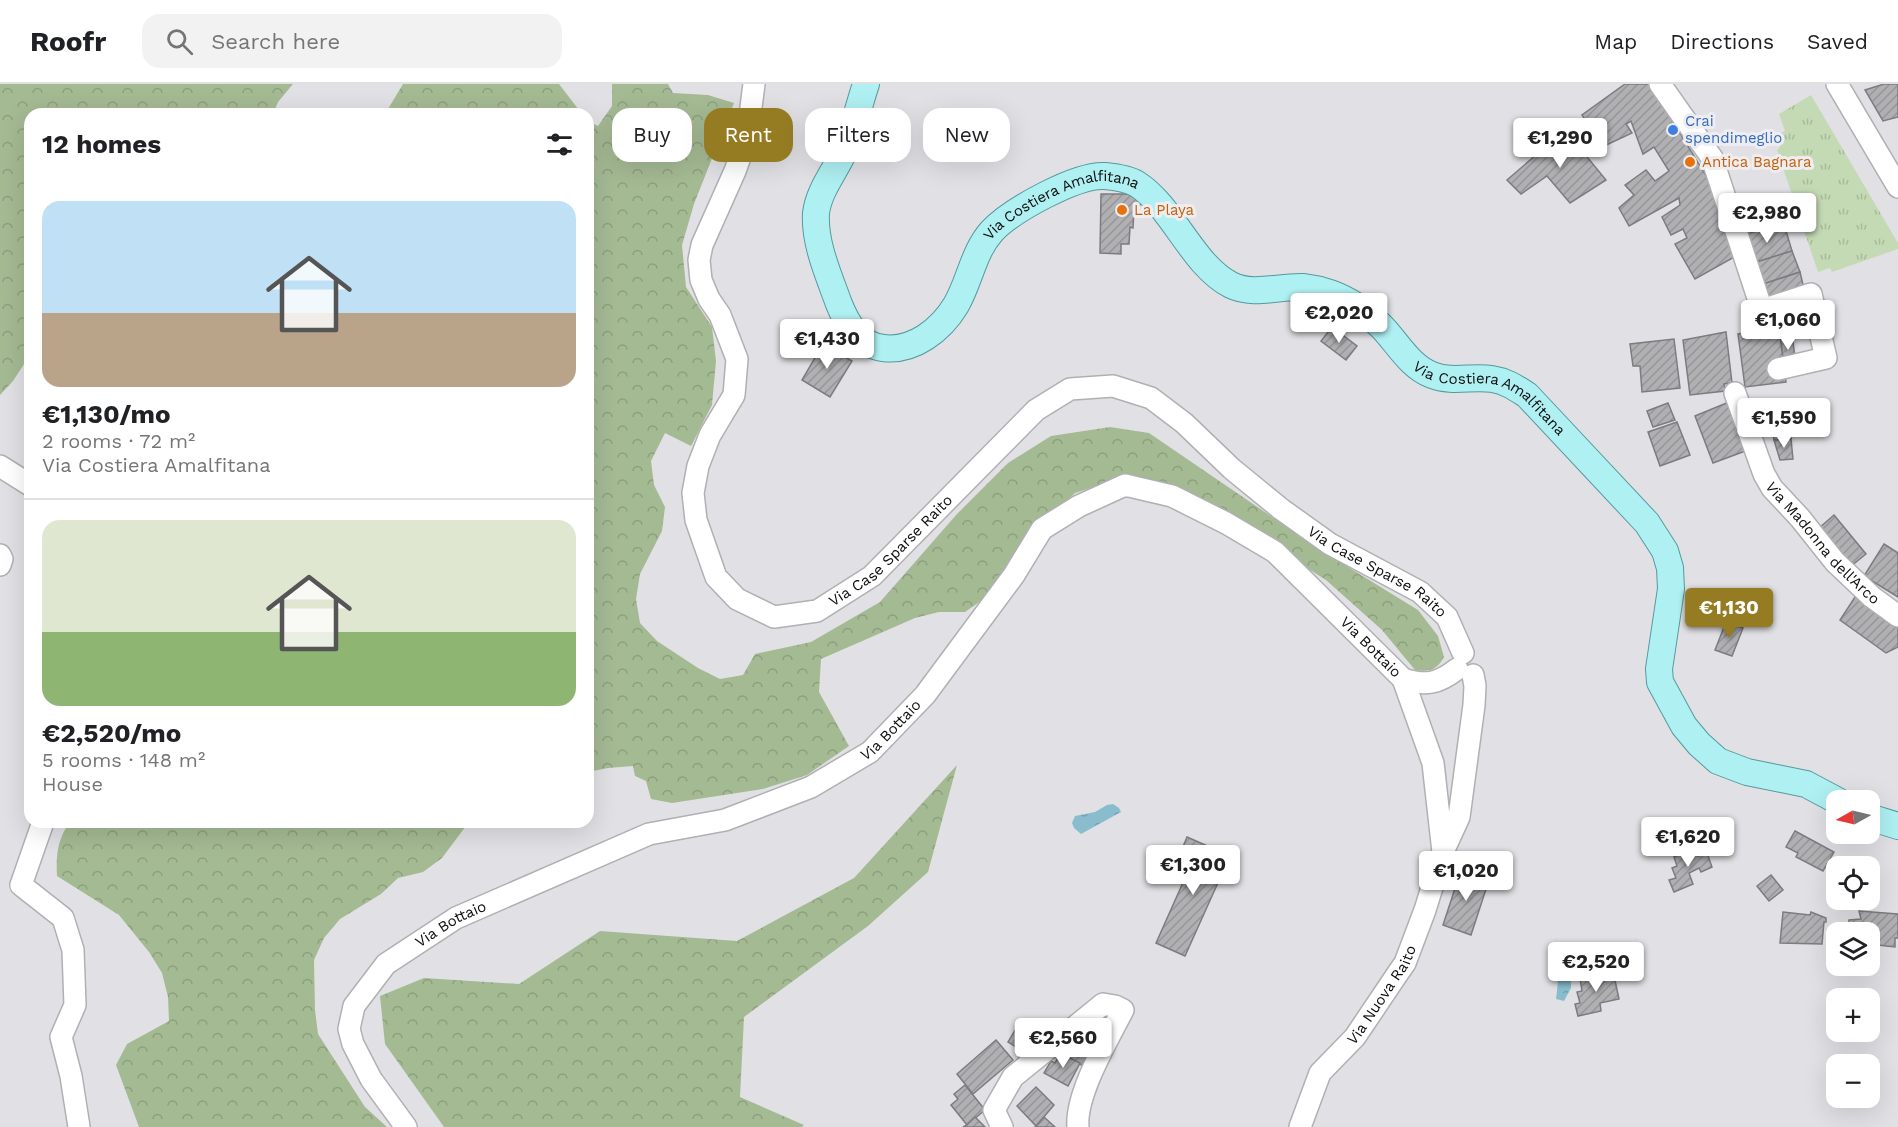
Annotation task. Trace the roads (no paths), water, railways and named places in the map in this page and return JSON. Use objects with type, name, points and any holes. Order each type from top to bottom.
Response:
[{"type":"main road","name":"Via Costiera Amalfitana","points":[[866,84],[846,147],[822,192],[816,212],[819,245],[836,295],[850,327],[859,337],[872,346],[882,348],[907,346],[920,341],[942,323],[957,304],[980,248],[999,224],[1069,184],[1102,176],[1135,182],[1158,203],[1217,274],[1234,286],[1258,290],[1302,287],[1331,294],[1359,307],[1381,326],[1411,362],[1433,376],[1463,380],[1490,379],[1513,386],[1527,395],[1647,523],[1665,551],[1670,568],[1671,589],[1659,669],[1660,682],[1684,726],[1718,761],[1747,772],[1806,784],[1826,795]]},
{"type":"main road","points":[[1880,820],[1898,826]]},
{"type":"street","name":"Via Case Sparse Raito","points":[[754,84],[747,138],[702,245],[699,260],[701,280],[709,299],[720,315],[737,359],[734,395],[710,435],[698,466],[693,493],[696,520],[716,577],[737,599],[774,617],[817,611],[872,576],[1036,410],[1070,389],[1113,386],[1151,398],[1184,423],[1232,469],[1281,509],[1330,544],[1420,592],[1447,617],[1475,686],[1459,817],[1443,852]]},
{"type":"street","points":[[1660,84],[1712,158],[1762,310],[1811,294],[1826,358],[1778,369]]},
{"type":"street","points":[[1837,84],[1898,187]]},
{"type":"street","name":"Via Madonna dell'Arco","points":[[1735,393],[1764,474],[1772,488],[1800,518],[1835,562],[1872,597],[1898,616]]},
{"type":"street","points":[[0,466],[24,481]]},
{"type":"street","name":"Via Bottaio","points":[[406,1127],[371,1079],[353,1044],[349,1029],[354,1006],[386,964],[456,918],[649,834],[725,820],[811,788],[870,752],[925,695],[1014,575],[1042,529],[1079,506],[1125,485],[1172,496],[1226,523],[1275,552],[1403,679],[1420,685],[1442,679],[1465,666]]},
{"type":"street","points":[[0,555],[2,559],[0,565]]},
{"type":"street","points":[[1403,679],[1433,763],[1443,852]]},
{"type":"street","points":[[41,828],[21,885],[63,918],[73,950],[75,1005],[62,1037],[79,1127]]},
{"type":"street","name":"Via Nuova Raito","points":[[1300,1127],[1320,1073],[1355,1037],[1405,963],[1443,852]]},
{"type":"street","points":[[1002,1127],[994,1110],[1013,1077],[1103,1004],[1115,1006],[1123,1010],[1094,1067],[1077,1116],[1078,1127]]},
{"type":"water","points":[[1113,804],[1121,812],[1081,834],[1074,828],[1072,823],[1075,816],[1095,812]]},
{"type":"water","points":[[1572,957],[1576,969],[1571,976],[1571,988],[1564,1001],[1556,999],[1562,958]]},
{"type":"place","name":"Crai spendimeglio","points":[[1673,130]]},
{"type":"place","name":"Antica Bagnara","points":[[1690,162]]},
{"type":"place","name":"La Playa","points":[[1122,210]]}]
